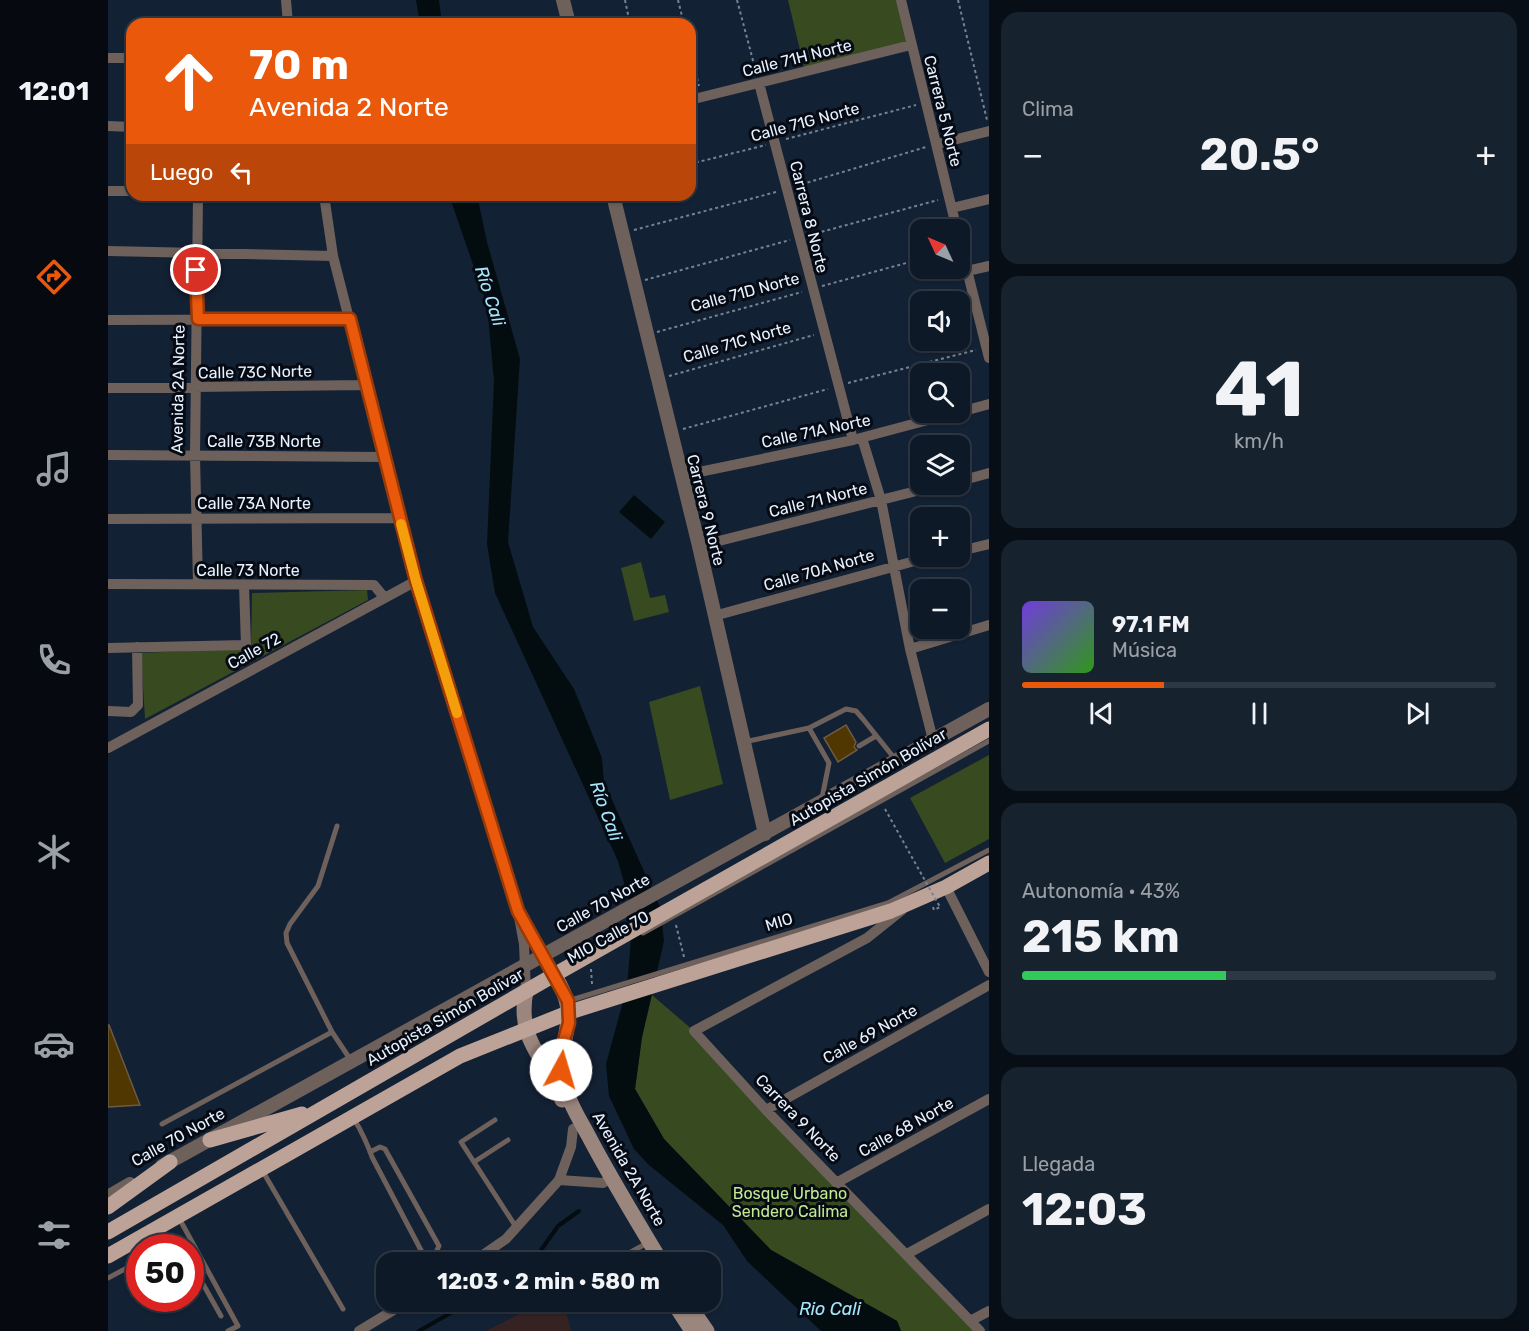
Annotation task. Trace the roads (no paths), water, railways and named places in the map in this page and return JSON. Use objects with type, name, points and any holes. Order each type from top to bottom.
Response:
[{"type":"main road","name":"Autopista Simón Bolívar","points":[[108,1232],[323,1108],[673,912],[989,729]]},
{"type":"main road","points":[[108,1256],[460,1056],[526,1028],[569,1006],[688,969],[813,937],[891,911],[946,887],[989,863]]},
{"type":"main road","points":[[556,978],[569,1006]]},
{"type":"main road","name":"Avenida 2A Norte","points":[[525,995],[521,1011],[534,1050],[607,1180],[645,1244],[652,1252]]},
{"type":"main road","name":"Avenida 2A Norte","points":[[569,1006],[561,1060],[562,1078],[578,1127]]},
{"type":"main road","points":[[210,1140],[323,1108]]},
{"type":"main road","points":[[108,1207],[170,1162]]},
{"type":"main road","name":"Avenida 2A Norte","points":[[645,1244],[647,1252]]},
{"type":"main road","points":[[680,1312],[692,1331]]},
{"type":"main road","points":[[694,1312],[707,1331]]},
{"type":"street","points":[[286,0],[288,18]]},
{"type":"street","points":[[563,0],[568,18]]},
{"type":"street","name":"Carrera 5 Norte","points":[[901,0],[954,219]]},
{"type":"street","name":"Calle 71H Norte","points":[[696,99],[911,45]]},
{"type":"street","points":[[108,58],[126,58]]},
{"type":"street","name":"Carrera 8 Norte","points":[[759,83],[823,332],[858,439],[881,500],[910,649],[933,740]]},
{"type":"street","points":[[108,126],[126,127]]},
{"type":"street","points":[[937,144],[989,130]]},
{"type":"street","points":[[108,190],[126,191]]},
{"type":"street","points":[[952,208],[989,199]]},
{"type":"street","name":"Avenida 2A Norte","points":[[198,201],[195,519],[198,584]]},
{"type":"street","points":[[325,201],[333,256],[416,581],[518,911],[556,978]]},
{"type":"street","name":"Carrera 9 Norte","points":[[614,201],[699,546],[765,834]]},
{"type":"street","points":[[108,251],[333,256]]},
{"type":"street","points":[[970,271],[989,266]]},
{"type":"street","points":[[970,278],[986,334],[989,358]]},
{"type":"street","points":[[108,320],[350,319]]},
{"type":"street","name":"Calle 73C Norte","points":[[108,388],[366,385]]},
{"type":"street","name":"Calle 71A Norte","points":[[970,409],[989,404]]},
{"type":"street","name":"Calle 71A Norte","points":[[680,476],[858,439],[918,423]]},
{"type":"street","name":"Calle 73B Norte","points":[[108,455],[384,457]]},
{"type":"street","points":[[970,478],[989,473]]},
{"type":"street","name":"Calle 71 Norte","points":[[699,546],[910,493]]},
{"type":"street","name":"Calle 73A Norte","points":[[108,519],[400,518]]},
{"type":"street","points":[[970,549],[989,544]]},
{"type":"street","name":"Calle 70A Norte","points":[[714,615],[910,561]]},
{"type":"street","name":"Calle 72","points":[[108,748],[383,596],[416,581]]},
{"type":"street","name":"Calle 73 Norte","points":[[108,584],[374,585],[383,596]]},
{"type":"street","points":[[108,648],[246,645],[244,585]]},
{"type":"street","points":[[910,649],[989,626]]},
{"type":"street","points":[[108,711],[131,712],[138,705],[137,647]]},
{"type":"street","name":"Calle 70 Norte","points":[[108,1197],[989,709]]},
{"type":"street","points":[[946,887],[989,972]]},
{"type":"street","name":"Carrera 9 Norte","points":[[908,904],[867,938],[694,1031],[766,1110],[980,1331]]},
{"type":"street","name":"Avenida 2A Norte","points":[[518,911],[525,968],[525,995]]},
{"type":"street","name":"Calle 69 Norte","points":[[766,1110],[989,985]]},
{"type":"street","name":"Calle 68 Norte","points":[[838,1182],[989,1099]]},
{"type":"street","points":[[488,1252],[517,1228],[559,1180],[578,1127]]},
{"type":"street","points":[[559,1180],[607,1180]]},
{"type":"street","points":[[907,1254],[989,1209]]},
{"type":"street","points":[[970,1321],[989,1311]]},
{"type":"street","points":[[359,1331],[390,1312]]},
{"type":"lane","points":[[743,742],[809,728],[846,709],[856,711],[896,761]]},
{"type":"lane","points":[[809,728],[829,763],[822,802]]},
{"type":"lane","points":[[859,746],[876,735]]},
{"type":"lane","points":[[673,912],[881,802],[989,741]]},
{"type":"lane","points":[[829,763],[836,759]]},
{"type":"lane","points":[[337,826],[318,886],[286,933],[287,943],[332,1032],[352,1062]]},
{"type":"lane","name":"MIO","points":[[688,969],[888,903],[989,850]]},
{"type":"lane","points":[[162,1124],[332,1032]]},
{"type":"lane","points":[[353,1117],[370,1152],[423,1254],[434,1256],[439,1246],[386,1149],[380,1147],[370,1152]]},
{"type":"lane","points":[[495,1120],[461,1142],[517,1228]]},
{"type":"lane","points":[[474,1162],[508,1140]]},
{"type":"lane","points":[[261,1169],[343,1309]]},
{"type":"lane","points":[[178,1216],[238,1326],[228,1331]]},
{"type":"lane","points":[[156,1234],[158,1228]]},
{"type":"lane","points":[[631,1252],[645,1244]]},
{"type":"lane","points":[[108,1278],[126,1268]]},
{"type":"lane","points":[[204,1286],[221,1316]]},
{"type":"water","points":[[416,0],[439,0],[442,18],[419,18]]},
{"type":"water","name":"Rio Cali","points":[[451,201],[478,201],[487,242],[520,359],[508,542],[533,627],[574,689],[602,758],[604,782],[660,907],[664,941],[642,1037],[635,1089],[664,1139],[771,1250],[897,1321],[901,1331],[821,1331],[747,1261],[723,1225],[649,1165],[634,1149],[609,1096],[606,1064],[627,987],[633,915],[618,861],[495,593],[487,544],[494,381],[487,305]]},
{"type":"water","points":[[634,495],[665,522],[651,539],[619,512]]},
{"type":"waterway","points":[[540,1252],[558,1226],[579,1211]]},
{"type":"waterway","points":[[419,1331],[452,1312]]},
{"type":"water label","name":"Río Cali","points":[[490,296]]},
{"type":"water label","name":"Río Cali","points":[[606,811]]},
{"type":"park label","name":"Bosque Urbano Sendero Calima","points":[[790,1202]]}]
